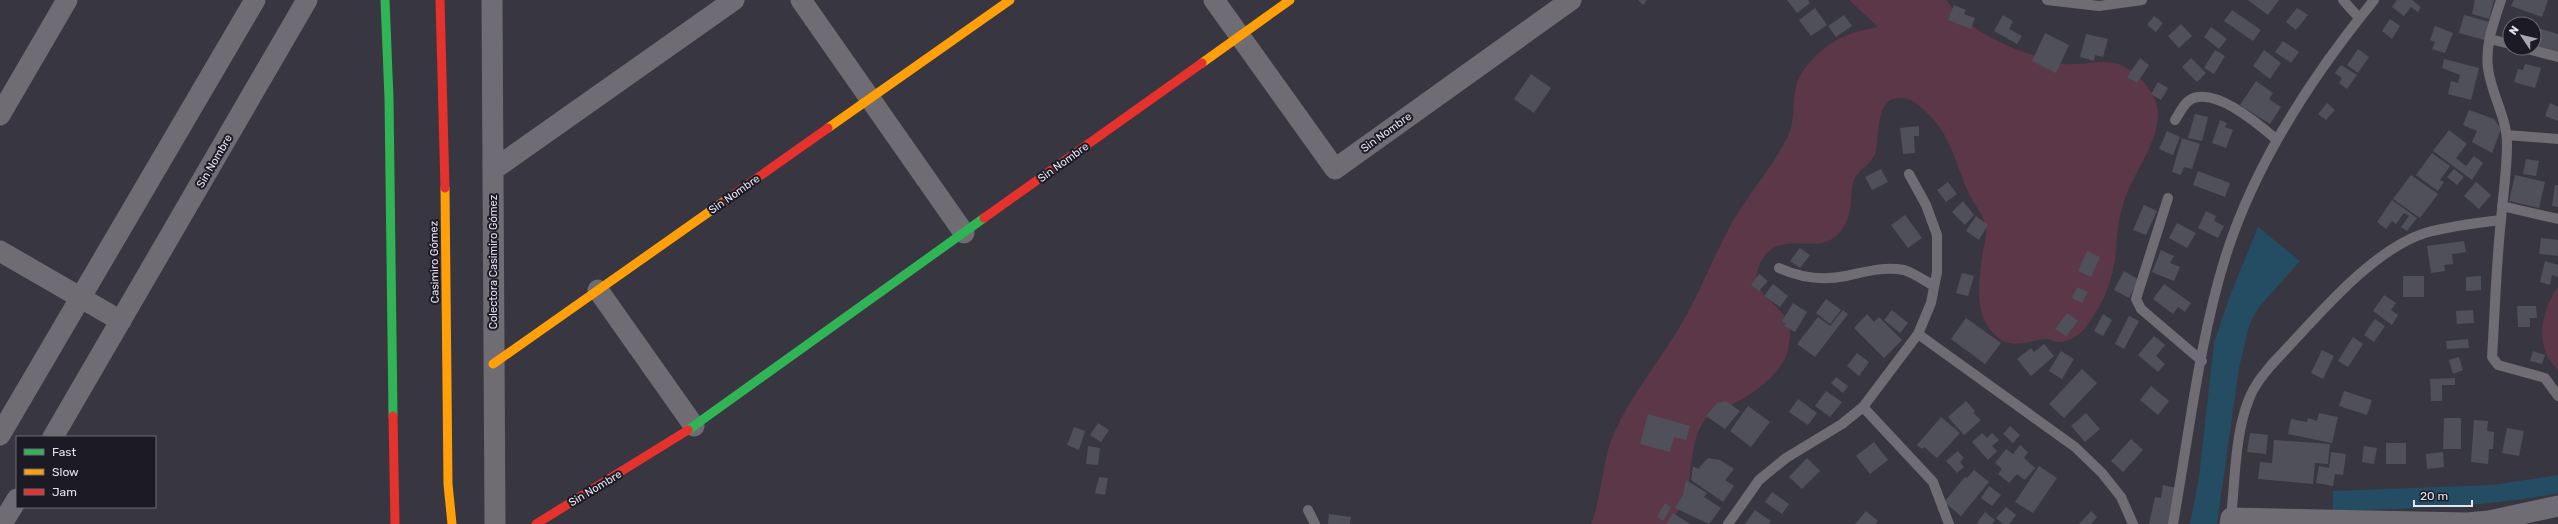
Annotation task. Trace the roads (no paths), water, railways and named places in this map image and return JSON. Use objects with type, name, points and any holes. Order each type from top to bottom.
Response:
[{"type":"street","points":[[0,115],[67,0]]},
{"type":"street","points":[[0,435],[255,0]]},
{"type":"street","name":"Sin Nombre","points":[[54,436],[307,0]]},
{"type":"street","points":[[385,0],[389,92],[395,524]]},
{"type":"street","name":"Casimiro Gómez","points":[[440,0],[444,98],[448,484],[452,524]]},
{"type":"street","name":"Colectora Casimiro Gómez","points":[[492,0],[495,524]]},
{"type":"street","points":[[493,170],[734,0]]},
{"type":"street","points":[[801,0],[964,233]]},
{"type":"street","name":"Sin Nombre","points":[[494,364],[1010,0]]},
{"type":"street","name":"Sin Nombre","points":[[1214,0],[1334,169],[1571,0]]},
{"type":"street","name":"Sin Nombre","points":[[536,524],[694,426],[1290,0]]},
{"type":"street","points":[[0,251],[120,321]]},
{"type":"street","points":[[598,290],[694,426]]},
{"type":"street","points":[[2,524],[16,501]]},
{"type":"street","points":[[2231,521],[2489,522],[2509,520],[2558,506]]},
{"type":"lane","points":[[2047,0],[2099,6],[2142,0]]},
{"type":"lane","points":[[2343,0],[2359,18]]},
{"type":"lane","points":[[2173,524],[2215,293],[2227,254],[2245,207],[2277,140],[2322,69],[2374,0]]},
{"type":"lane","points":[[2501,0],[2490,39],[2488,69],[2502,109],[2507,136],[2507,160],[2502,206],[2492,357],[2498,365],[2545,378],[2558,396]]},
{"type":"lane","points":[[2490,39],[2502,42]]},
{"type":"lane","points":[[2542,53],[2558,57]]},
{"type":"lane","points":[[2175,120],[2186,102],[2197,96],[2212,98],[2249,116],[2277,140]]},
{"type":"lane","points":[[2507,136],[2558,139]]},
{"type":"lane","points":[[1728,524],[1764,476],[1786,458],[1842,424],[1863,407],[1918,334],[1931,303],[1937,272],[1937,235],[1926,206],[1909,174]]},
{"type":"lane","points":[[2168,198],[2136,299],[2141,308],[2202,361]]},
{"type":"lane","points":[[2502,206],[2558,219]]},
{"type":"lane","points":[[2231,521],[2243,418],[2249,398],[2260,379],[2273,363],[2366,269],[2395,248],[2424,234],[2455,226],[2501,220]]},
{"type":"lane","points":[[1779,268],[1793,274],[1817,279],[1844,277],[1876,269],[1904,270],[1934,286]]},
{"type":"lane","points":[[1918,334],[2074,447],[2102,473],[2121,497],[2133,524]]},
{"type":"lane","points":[[1863,407],[1933,482],[1949,524]]},
{"type":"lane","points":[[1308,510],[1315,524]]},
{"type":"water","points":[[2258,227],[2300,261],[2258,308],[2249,326],[2239,368],[2217,524],[2190,524],[2199,477],[2214,343],[2229,298]]},
{"type":"water","points":[[2558,475],[2558,493],[2530,498],[2502,502],[2418,508],[2333,511],[2333,491],[2492,485]]}]
